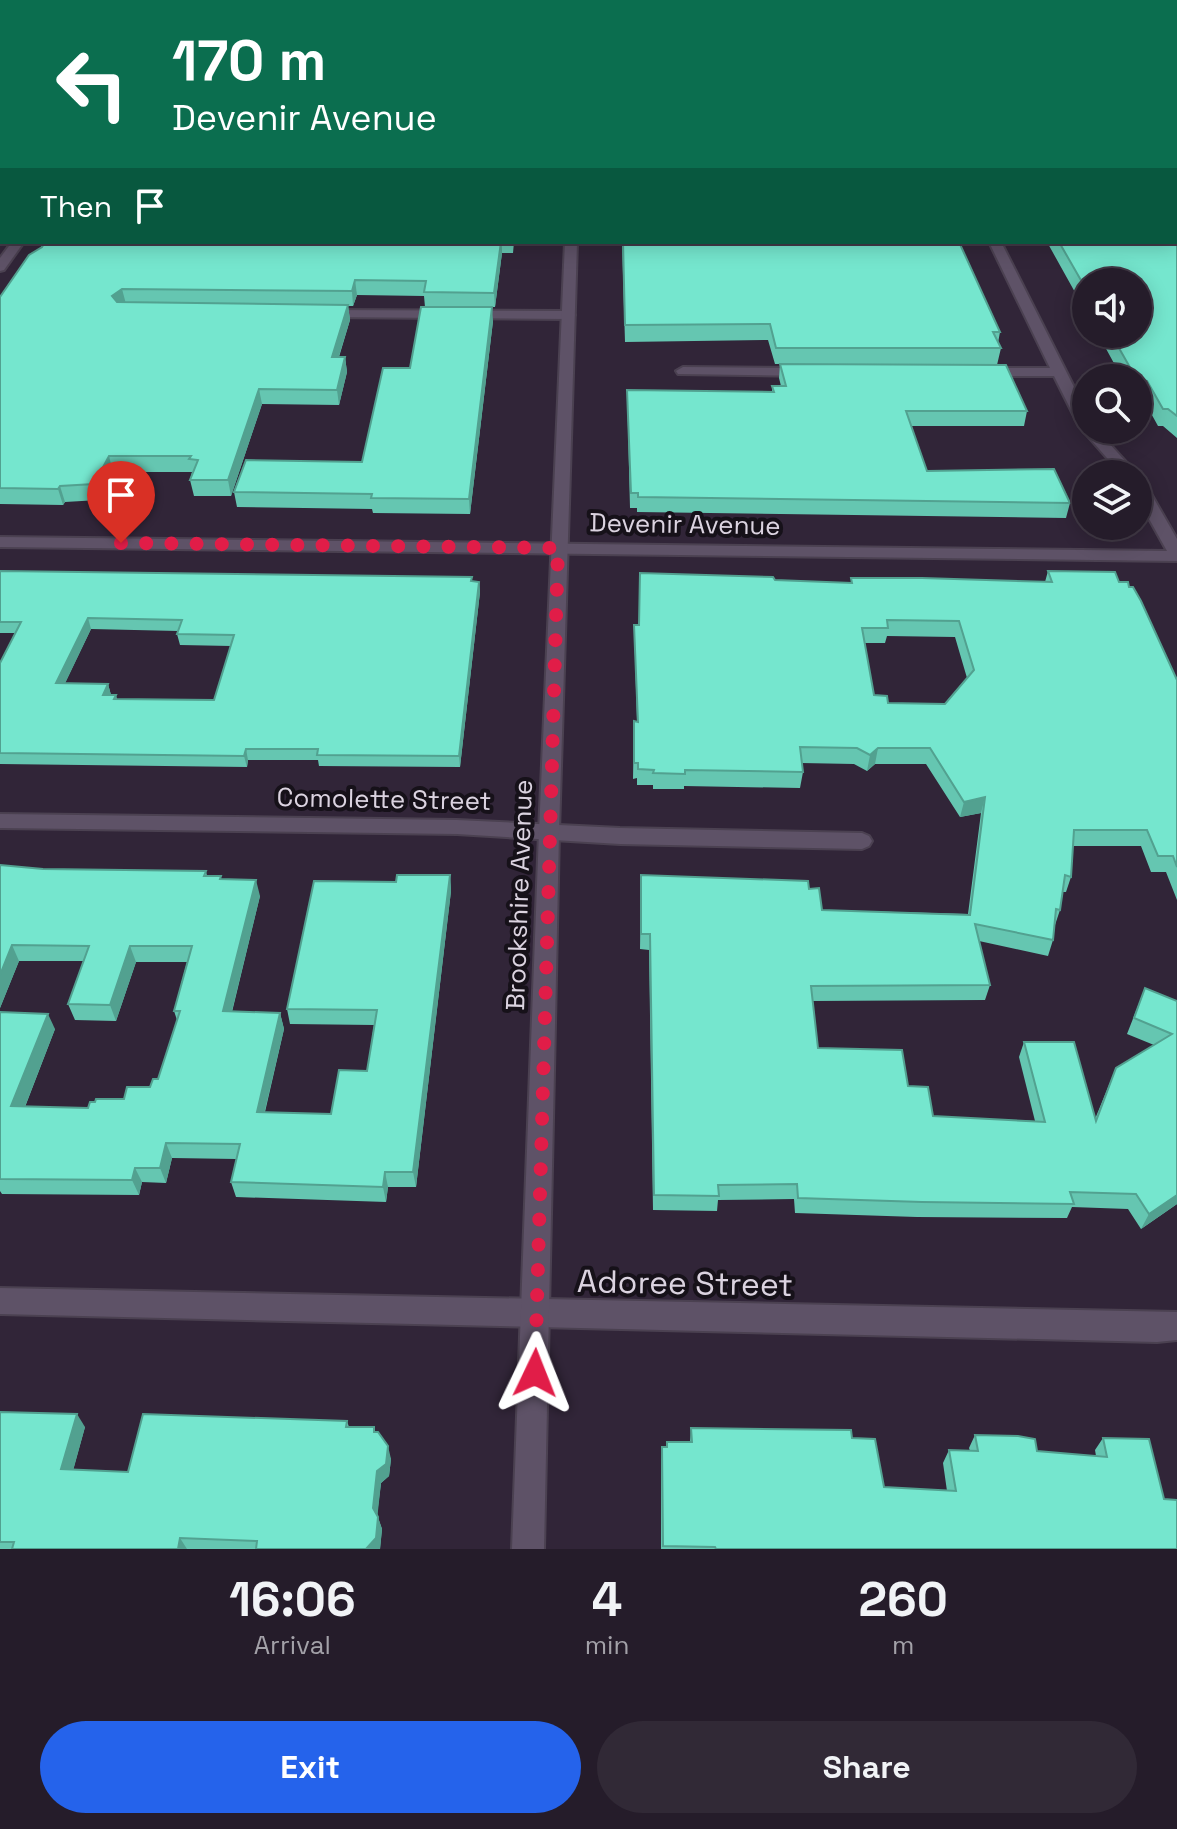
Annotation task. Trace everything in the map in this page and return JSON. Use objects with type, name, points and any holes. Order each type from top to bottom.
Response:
[{"type":"street","points":[[0,267],[17,244]]},
{"type":"street","name":"Brookshire Avenue","points":[[528,1549],[558,548],[571,244]]},
{"type":"street","points":[[996,244],[1072,399]]},
{"type":"street","points":[[299,313],[568,315]]},
{"type":"street","points":[[683,371],[823,372]]},
{"type":"street","points":[[964,372],[1057,372]]},
{"type":"street","points":[[1102,444],[1117,460]]},
{"type":"street","points":[[1152,510],[1177,555]]},
{"type":"street","name":"Devenir Avenue","points":[[0,542],[1177,555]]},
{"type":"street","name":"Comolette Street","points":[[0,821],[457,827],[862,841]]},
{"type":"street","name":"Adoree Street","points":[[0,1301],[1141,1328],[1177,1326]]},
{"type":"building","points":[[44,244],[501,244],[494,293],[424,292],[426,281],[355,280],[352,291],[122,289],[112,296],[117,302],[348,305],[332,357],[345,357],[337,390],[259,389],[228,480],[190,480],[198,460],[189,459],[191,456],[109,456],[94,484],[60,486],[58,489],[0,488],[0,297],[29,255]]},
{"type":"building","points":[[623,244],[960,244],[1000,332],[993,332],[1001,348],[776,348],[770,324],[625,325]]},
{"type":"building","points":[[1060,244],[1177,244],[1177,416],[1163,409],[1152,390],[1152,364],[1128,364],[1119,348],[1152,348],[1152,268],[1074,268]]},
{"type":"building","points":[[421,307],[492,307],[469,499],[234,492],[246,460],[362,462],[383,368],[410,368]]},
{"type":"building","points":[[780,364],[1006,365],[1027,411],[906,411],[927,471],[1054,469],[1070,503],[638,497],[638,493],[631,493],[627,390],[774,392],[772,386],[786,386]]},
{"type":"building","points":[[0,571],[472,577],[471,581],[479,582],[459,756],[317,755],[318,749],[246,749],[244,756],[0,753],[0,663],[21,622],[0,622]],"holes":[[[88,618],[182,620],[177,634],[234,635],[214,700],[114,699],[116,695],[103,695],[108,684],[56,683]]]},
{"type":"building","points":[[1048,571],[1115,572],[1119,582],[1128,582],[1141,601],[1177,680],[1177,867],[1173,856],[1158,856],[1147,830],[1074,830],[1071,877],[1065,875],[1060,910],[1056,909],[1053,940],[975,924],[990,985],[811,986],[818,1048],[902,1050],[908,1086],[928,1087],[933,1116],[1045,1122],[1024,1042],[1074,1042],[1096,1121],[1116,1068],[1172,1034],[1134,1018],[1145,988],[1177,1001],[1177,1195],[1149,1214],[1136,1194],[1070,1192],[1074,1204],[922,1202],[798,1198],[797,1184],[718,1185],[719,1196],[654,1195],[650,934],[641,934],[641,875],[808,881],[809,889],[819,888],[822,910],[970,915],[985,797],[964,802],[930,748],[878,748],[870,755],[857,748],[800,747],[803,772],[685,770],[685,774],[638,769],[638,763],[634,763],[634,721],[638,722],[634,625],[639,625],[640,573],[852,583],[851,578],[1052,582]],"holes":[[[887,620],[959,621],[974,670],[945,704],[888,703],[887,696],[874,695],[862,628],[888,628]]]},
{"type":"building","points":[[0,865],[43,869],[206,871],[204,876],[221,876],[220,879],[256,880],[223,1011],[280,1013],[257,1112],[331,1114],[339,1070],[367,1071],[377,1010],[287,1009],[314,881],[396,882],[397,875],[450,875],[413,1172],[385,1172],[383,1187],[231,1182],[240,1144],[166,1143],[160,1168],[135,1168],[132,1180],[0,1179],[0,1012],[48,1014],[11,1106],[88,1108],[90,1102],[96,1099],[124,1099],[127,1087],[150,1087],[153,1079],[158,1079],[180,1011],[174,1011],[192,946],[130,946],[110,1005],[68,1004],[89,946],[12,945],[0,975]]},
{"type":"building","points":[[0,1412],[77,1414],[61,1469],[128,1472],[143,1414],[347,1421],[346,1427],[374,1427],[374,1432],[378,1432],[388,1446],[386,1464],[377,1471],[373,1508],[378,1517],[376,1538],[366,1549],[256,1549],[257,1541],[180,1538],[178,1549],[12,1549],[14,1542],[0,1542]]},
{"type":"building","points":[[691,1428],[851,1430],[852,1438],[875,1439],[884,1487],[956,1491],[949,1450],[978,1451],[975,1435],[1018,1436],[1035,1439],[1037,1451],[1107,1457],[1103,1438],[1149,1439],[1164,1499],[1177,1500],[1177,1549],[716,1549],[663,1546],[662,1447],[667,1447],[667,1442],[692,1442]]},
{"type":"route","points":[[121,543],[558,548],[535,1373]]}]
